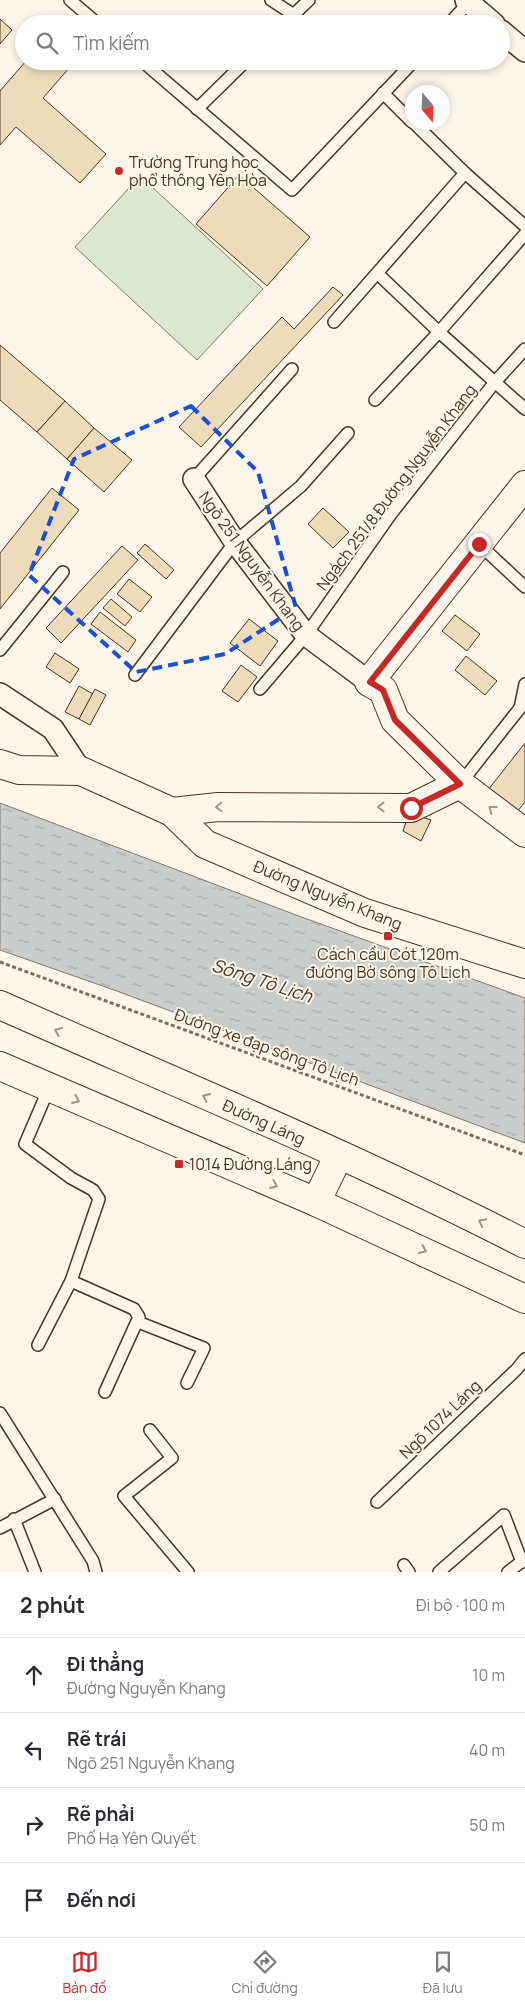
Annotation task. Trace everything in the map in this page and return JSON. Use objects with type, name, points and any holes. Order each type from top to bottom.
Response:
[{"type":"main road","points":[[370,682],[525,485]]},
{"type":"main road","name":"Ngõ 251 Nguyễn Khang","points":[[370,682],[383,690],[395,720],[460,784]]},
{"type":"main road","name":"Đường Nguyễn Khang","points":[[0,764],[19,770],[81,771],[172,812],[205,844],[364,913],[525,964]]},
{"type":"main road","points":[[172,812],[218,806],[411,808],[460,784],[525,834]]},
{"type":"main road","name":"Đường Láng","points":[[0,1005],[339,1155],[468,1215],[525,1244]]},
{"type":"main road","points":[[1,1069],[316,1202],[525,1299]]},
{"type":"main road","points":[[316,1202],[339,1155]]},
{"type":"street","points":[[468,1],[484,15]]},
{"type":"street","points":[[510,38],[525,51]]},
{"type":"street","name":"Ngõ 251 Nguyễn Khang","points":[[191,476],[235,542],[306,635],[370,682]]},
{"type":"street","points":[[0,694],[53,728],[81,771]]},
{"type":"lane","points":[[70,0],[88,15]]},
{"type":"lane","points":[[271,0],[294,15],[309,0]]},
{"type":"lane","points":[[456,15],[468,1]]},
{"type":"lane","points":[[152,70],[292,190],[406,70]]},
{"type":"lane","points":[[197,109],[237,70]]},
{"type":"lane","points":[[384,93],[405,114]]},
{"type":"lane","points":[[421,130],[465,173],[525,226]]},
{"type":"lane","points":[[334,322],[465,173]]},
{"type":"lane","points":[[375,400],[439,332],[525,234]]},
{"type":"lane","points":[[378,274],[525,409]]},
{"type":"lane","name":"Ngách 251/8 Đường Nguyễn Khang","points":[[260,689],[306,635],[391,514],[495,382],[525,349]]},
{"type":"lane","points":[[191,476],[292,369]]},
{"type":"lane","points":[[135,675],[235,542],[301,486],[348,433]]},
{"type":"lane","points":[[479,544],[525,587]]},
{"type":"lane","points":[[0,650],[62,572]]},
{"type":"lane","points":[[460,784],[523,710],[525,684]]},
{"type":"lane","points":[[38,1345],[70,1282],[99,1199],[93,1190],[71,1178],[25,1144],[49,1088]]},
{"type":"lane","points":[[70,1282],[134,1309],[139,1317],[105,1392]]},
{"type":"lane","points":[[138,1322],[204,1348],[188,1383]]},
{"type":"lane","name":"Ngõ 1074 Láng","points":[[376,1502],[525,1359]]},
{"type":"lane","points":[[0,1413],[93,1561],[96,1572]]},
{"type":"lane","points":[[150,1430],[172,1458],[124,1496],[188,1572]]},
{"type":"lane","points":[[0,1528],[55,1499]]},
{"type":"lane","points":[[439,1572],[504,1515],[523,1561],[508,1572]]},
{"type":"lane","points":[[14,1519],[35,1572]]},
{"type":"path","name":"Đường xe đạp sông Tô Lịch","points":[[0,962],[525,1155]]},
{"type":"highlighted area","points":[[191,406],[258,472],[296,608],[225,654],[136,672],[29,575],[74,459]]},
{"type":"green space","points":[[140,176],[263,289],[197,360],[75,247]]},
{"type":"water","name":"Sông Tô Lịch","points":[[0,803],[296,915],[525,998],[525,1143],[114,990],[0,950]]},
{"type":"building","points":[[0,19],[12,30],[0,44]]},
{"type":"building","points":[[18,70],[67,70],[43,98],[106,154],[80,183],[16,127],[0,145],[0,91]]},
{"type":"building","points":[[239,175],[310,237],[267,286],[196,224]]},
{"type":"building","points":[[333,287],[343,295],[201,447],[179,427],[282,317],[294,329]]},
{"type":"building","points":[[0,345],[65,401],[37,432],[0,400]]},
{"type":"building","points":[[65,401],[94,428],[67,459],[37,432]]},
{"type":"building","points":[[94,428],[132,460],[104,492],[67,459]]},
{"type":"building","points":[[52,488],[79,510],[0,609],[0,553]]},
{"type":"building","points":[[323,508],[349,532],[333,548],[308,524]]},
{"type":"building","points":[[145,544],[174,570],[166,579],[137,553]]},
{"type":"building","points":[[122,546],[138,560],[61,643],[46,628]]},
{"type":"building","points":[[129,579],[152,597],[140,612],[117,594]]},
{"type":"building","points":[[111,599],[132,617],[125,626],[103,608]]},
{"type":"building","points":[[100,612],[136,640],[128,652],[91,624]]},
{"type":"building","points":[[455,615],[480,634],[467,651],[442,631]]},
{"type":"building","points":[[249,619],[278,641],[260,666],[230,643]]},
{"type":"building","points":[[55,653],[79,669],[70,683],[46,667]]},
{"type":"building","points":[[466,656],[497,681],[485,695],[455,670]]},
{"type":"building","points":[[241,665],[257,677],[238,702],[222,691]]},
{"type":"building","points":[[79,686],[93,694],[79,719],[65,712]]},
{"type":"building","points":[[95,689],[106,695],[90,725],[79,719]]},
{"type":"building","points":[[525,743],[525,802],[512,818],[484,795]]},
{"type":"building","points":[[409,813],[431,820],[421,841],[403,831]]},
{"type":"place","name":"Trường Trung học phổ thông Yên Hòa","points":[[119,171]]},
{"type":"place","name":"Cách cầu Cót 120m đường Bờ sông Tô Lịch","points":[[388,936]]},
{"type":"place","name":"1014 Đường Láng","points":[[179,1164]]},
{"type":"route","points":[[411,808],[460,784],[395,720],[383,690],[370,682],[479,544]]}]
